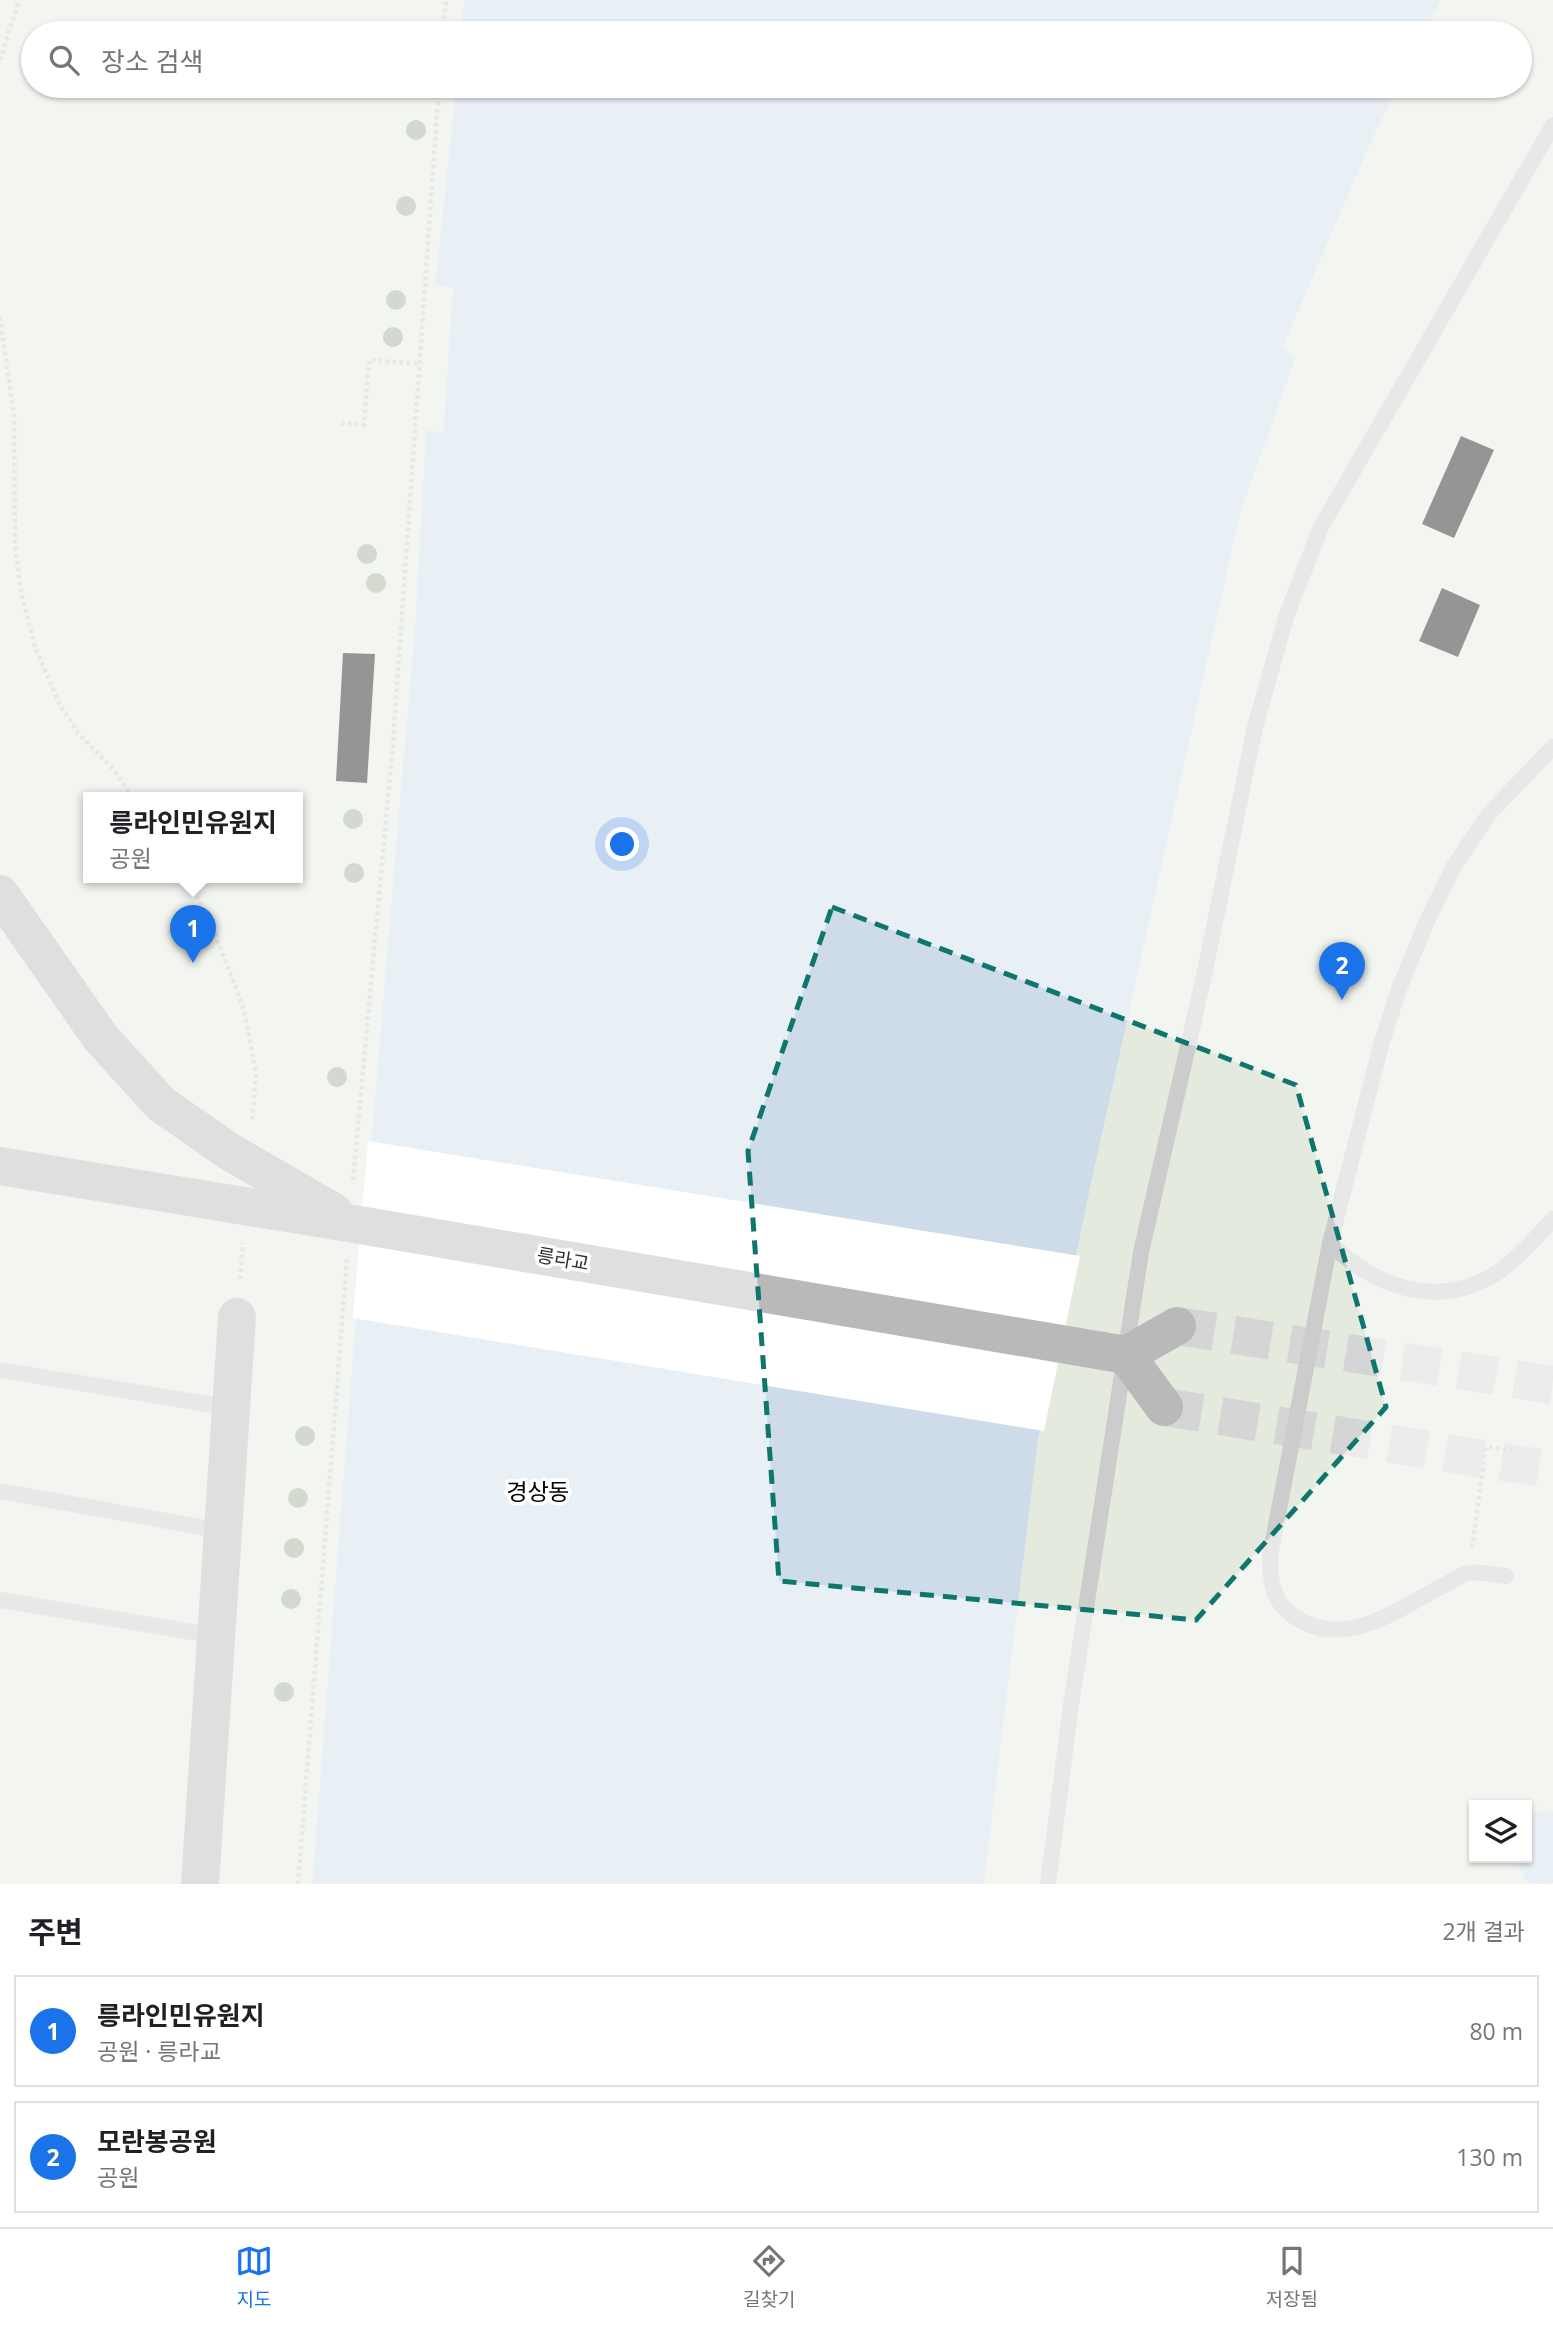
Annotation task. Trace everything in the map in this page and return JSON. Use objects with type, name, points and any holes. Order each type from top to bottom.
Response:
[{"type":"main road","points":[[0,894],[101,1038],[161,1104],[230,1152],[351,1224]]},
{"type":"main road","name":"릉라교","points":[[0,1166],[1126,1355]]},
{"type":"main road","points":[[200,1884],[237,1317]]},
{"type":"main road","points":[[1164,1407],[1126,1355],[1177,1326]]},
{"type":"lane","points":[[1048,1884],[1071,1705],[1141,1252],[1204,976],[1255,727],[1287,614],[1321,527],[1553,125]]},
{"type":"lane","points":[[1506,1576],[1468,1573],[1372,1623],[1342,1631],[1324,1630],[1289,1614],[1273,1594],[1270,1556],[1330,1243],[1381,1045],[1399,989],[1426,923],[1454,866],[1489,814],[1553,747]]},
{"type":"lane","points":[[1330,1243],[1347,1261],[1370,1276],[1403,1288],[1424,1292],[1450,1291],[1473,1286],[1496,1273],[1553,1219]]},
{"type":"lane","points":[[0,1370],[232,1408]]},
{"type":"lane","points":[[0,1491],[223,1531]]},
{"type":"lane","points":[[0,1600],[216,1636]]},
{"type":"path","points":[[0,60],[19,0]]},
{"type":"path","points":[[444,21],[446,0]]},
{"type":"path","points":[[298,1884],[393,743],[438,98]]},
{"type":"path","points":[[0,317],[14,417],[15,545],[21,593],[35,647],[60,705],[78,733],[113,769],[129,792]]},
{"type":"path","points":[[341,423],[364,425],[369,360],[420,364]]},
{"type":"path","points":[[190,883],[213,928],[244,1010],[256,1073],[251,1128]]},
{"type":"path","points":[[237,1317],[243,1236]]},
{"type":"path","points":[[1468,1573],[1486,1447],[1512,1450]]},
{"type":"highlighted area","points":[[832,907],[1296,1085],[1386,1407],[1196,1620],[779,1581],[748,1151]]},
{"type":"shaded area","points":[[0,0],[464,0],[462,21],[21,21],[21,98],[455,98],[435,286],[453,287],[443,432],[426,430],[415,623],[351,1378],[312,1884],[0,1884]]},
{"type":"shaded area","points":[[1441,0],[1553,0],[1553,1884],[984,1884],[1038,1441],[1091,1184],[1240,514],[1295,360],[1283,346],[1393,98],[1532,98],[1532,21],[1431,21]]},
{"type":"water","points":[[464,0],[1441,0],[1431,21],[462,21]]},
{"type":"water","points":[[455,98],[1393,98],[1283,346],[1295,360],[1240,514],[1091,1184],[1038,1441],[984,1884],[312,1884],[351,1378],[415,623],[426,430],[443,432],[453,288],[435,286]]},
{"type":"water","points":[[1548,1810],[1553,1813],[1553,1883],[1535,1884],[1526,1881],[1518,1863],[1532,1863],[1532,1814]]},
{"type":"pier","points":[[368,1141],[1080,1256],[1044,1431],[353,1318]]},
{"type":"building","points":[[1461,436],[1494,450],[1454,538],[1422,524]]},
{"type":"building","points":[[1442,588],[1480,605],[1458,657],[1419,641]]},
{"type":"building","points":[[343,653],[375,654],[367,783],[336,781]]},
{"type":"tunnel","points":[[1177,1326],[1553,1385]]},
{"type":"tunnel","points":[[1164,1407],[1553,1470]]},
{"type":"place","name":"릉라인민유원지","points":[[193,963]]},
{"type":"place","name":"모란봉공원","points":[[1342,1000]]},
{"type":"district","name":"경상동","points":[[538,1492]]}]
